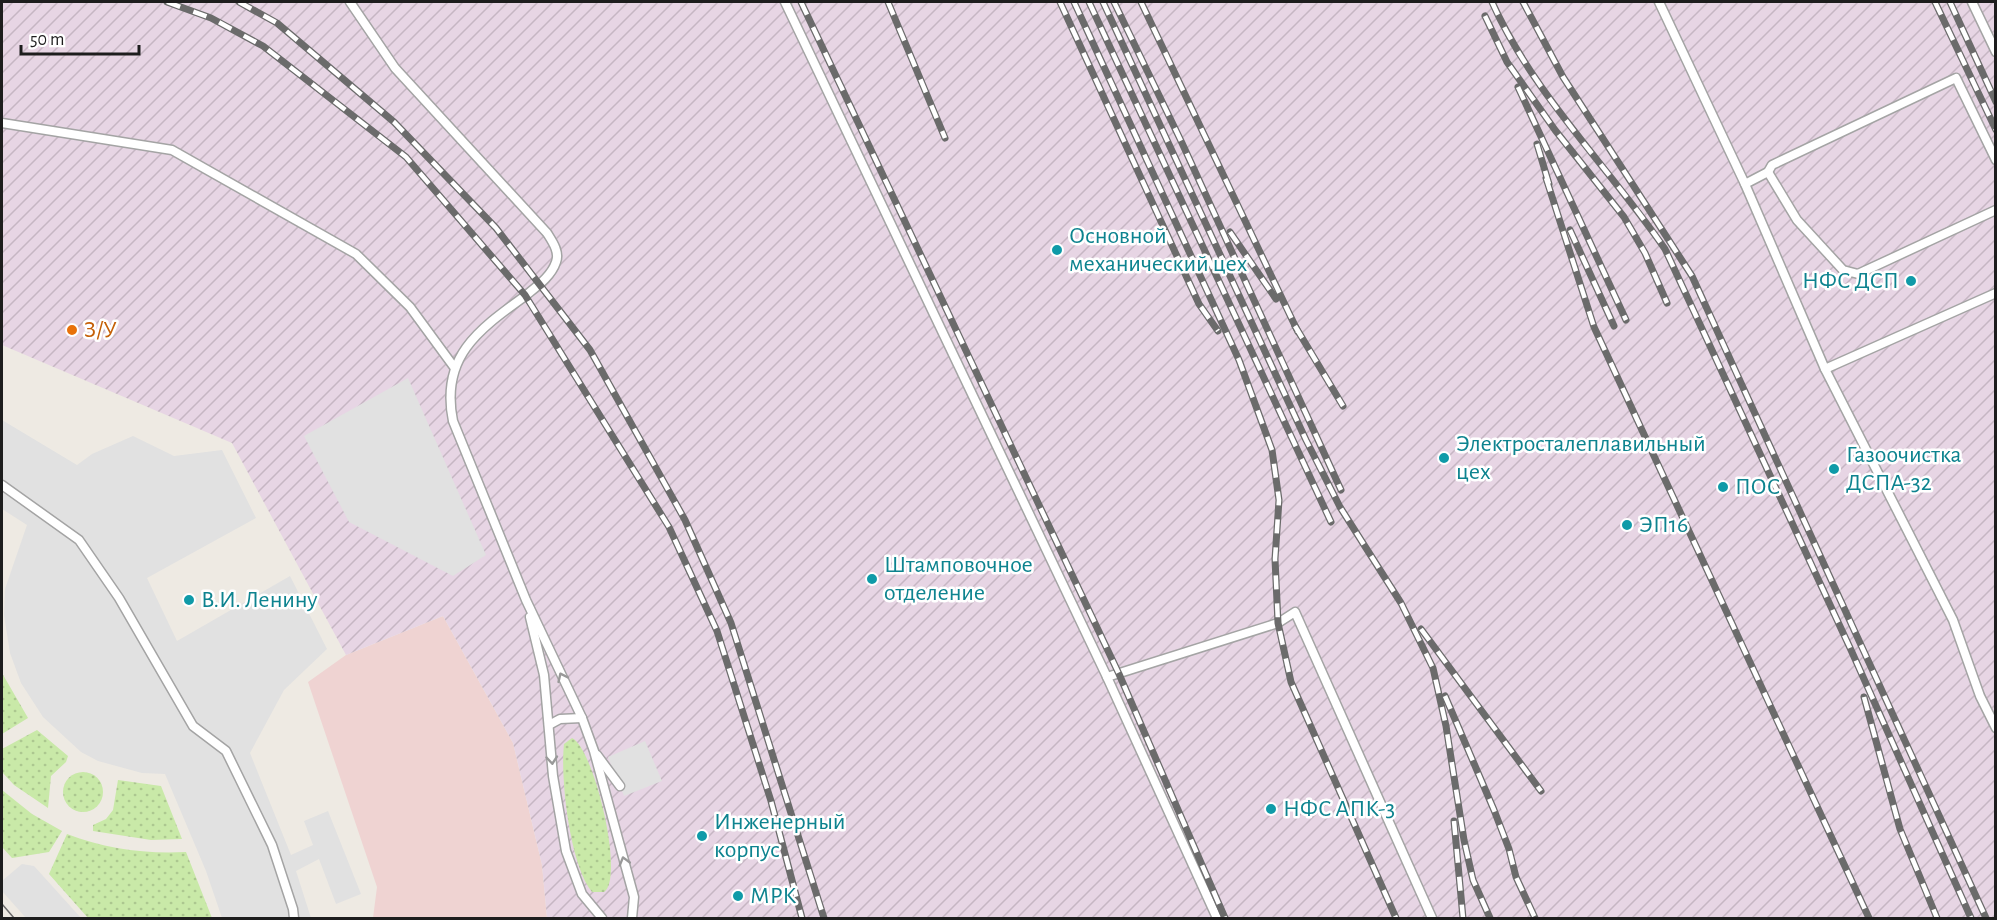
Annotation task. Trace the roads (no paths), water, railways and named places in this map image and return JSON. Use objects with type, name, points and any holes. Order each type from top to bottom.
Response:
[{"type":"lane","points":[[350,2],[395,68],[547,233],[556,248],[557,262],[540,285],[482,328],[467,345],[454,367],[449,398],[453,422],[526,600],[582,718],[594,751],[634,897],[632,918]]},
{"type":"lane","points":[[784,2],[1107,677],[1218,918]]},
{"type":"lane","points":[[1659,2],[1745,184],[1825,369],[1953,620],[1980,696],[1995,728]]},
{"type":"lane","points":[[1972,2],[1995,52]]},
{"type":"lane","points":[[1745,184],[1768,172],[1772,165],[1956,78],[1995,160]]},
{"type":"lane","points":[[2,123],[172,150],[356,254],[410,307],[454,367]]},
{"type":"lane","points":[[1768,172],[1797,220],[1843,270],[1851,274],[1858,274],[1995,210]]},
{"type":"lane","points":[[1825,369],[1995,293]]},
{"type":"lane","points":[[2,485],[79,540],[119,598],[194,726],[226,751],[272,844],[294,909],[294,918]]},
{"type":"lane","points":[[526,600],[544,675],[553,776],[566,851],[582,894],[602,918]]},
{"type":"lane","points":[[1107,677],[1278,623],[1295,612],[1432,918]]},
{"type":"lane","points":[[549,725],[571,717],[582,718]]},
{"type":"lane","points":[[594,751],[620,786]]},
{"type":"tram line","points":[[2,904],[14,918]]},
{"type":"railway","points":[[167,2],[211,18],[263,46],[406,157],[525,295],[669,527],[717,631],[771,801],[802,918]]},
{"type":"railway","points":[[239,2],[277,23],[394,122],[496,228],[590,350],[685,520],[731,623],[824,918]]},
{"type":"railway","points":[[801,2],[1119,674],[1225,918]]},
{"type":"railway","points":[[888,2],[945,138]]},
{"type":"railway","points":[[1060,2],[1199,304],[1218,331]]},
{"type":"railway","points":[[1074,2],[1239,360],[1272,450],[1279,500],[1275,559],[1278,623],[1291,682],[1396,918]]},
{"type":"railway","points":[[1089,2],[1331,522]]},
{"type":"railway","points":[[1103,2],[1306,440],[1340,507],[1401,603],[1433,668],[1446,726],[1464,840],[1473,880],[1490,918]]},
{"type":"railway","points":[[1114,2],[1182,143],[1341,490]]},
{"type":"railway","points":[[1141,2],[1298,332]]},
{"type":"railway","points":[[1492,2],[1528,68],[1665,249],[1851,650],[1971,918]]},
{"type":"railway","points":[[1523,2],[1563,77],[1692,276],[1986,918]]},
{"type":"railway","points":[[1935,2],[1996,130]]},
{"type":"railway","points":[[1950,2],[1996,102]]},
{"type":"railway","points":[[1485,16],[1507,62],[1555,130],[1624,217],[1645,253],[1667,303]]},
{"type":"railway","points":[[1518,87],[1626,320]]},
{"type":"railway","points":[[1537,144],[1549,184]]},
{"type":"railway","points":[[1546,178],[1594,327],[1869,918]]},
{"type":"railway","points":[[1570,230],[1614,326]]},
{"type":"railway","points":[[1230,232],[1276,299]]},
{"type":"railway","points":[[1295,326],[1343,406]]},
{"type":"railway","points":[[1421,629],[1541,791]]},
{"type":"railway","points":[[1445,696],[1494,810],[1509,849],[1516,877],[1535,918]]},
{"type":"railway","points":[[1864,697],[1900,829],[1937,918]]},
{"type":"railway","points":[[1454,821],[1463,918]]},
{"type":"place","name":"Основной механический цех","points":[[1057,250]]},
{"type":"place","name":"НФС ДСП","points":[[1911,281]]},
{"type":"place","name":"З/У","points":[[72,330]]},
{"type":"place","name":"Электросталеплавильный цех","points":[[1444,458]]},
{"type":"place","name":"Газоочистка ДСПА-32","points":[[1834,469]]},
{"type":"place","name":"ПОС","points":[[1723,487]]},
{"type":"place","name":"ЭП16","points":[[1627,525]]},
{"type":"place","name":"Штамповочное отделение","points":[[872,579]]},
{"type":"place","name":"В.И. Ленину","points":[[189,600]]},
{"type":"place","name":"НФС АПК-3","points":[[1271,809]]},
{"type":"place","name":"Инженерный корпус","points":[[702,836]]},
{"type":"place","name":"МРК","points":[[738,896]]}]
